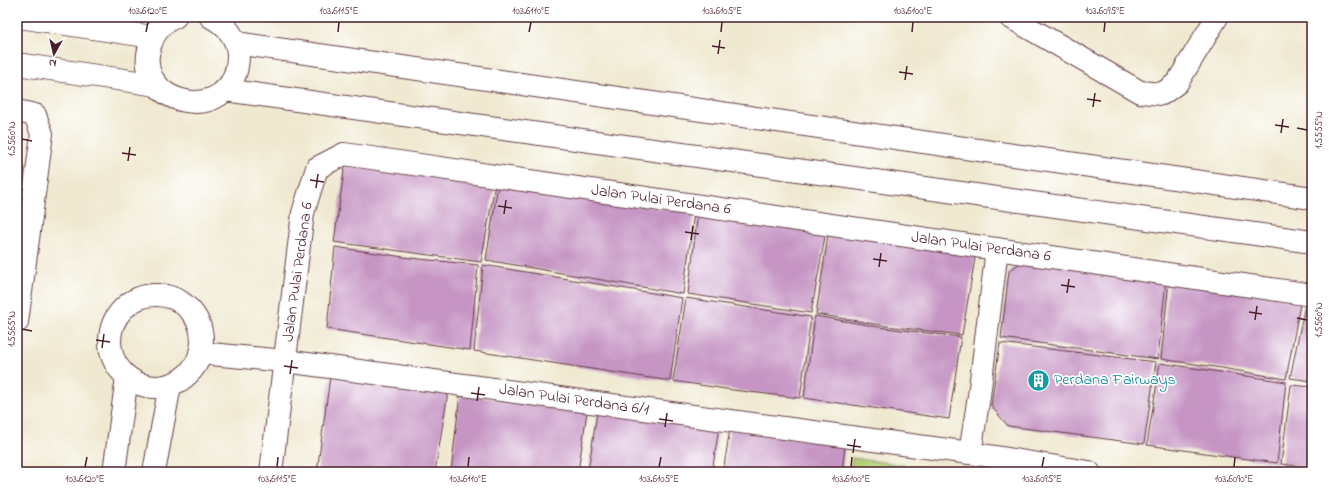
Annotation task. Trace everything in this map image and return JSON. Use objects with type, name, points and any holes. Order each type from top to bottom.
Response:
[{"type":"street","points":[[19,17],[153,37]]},
{"type":"street","points":[[175,17],[160,27],[153,37],[148,49],[148,62],[151,74],[157,85],[166,94],[177,100],[190,103],[202,102],[225,90],[233,80],[237,68],[238,56],[236,43],[230,31],[212,17]]},
{"type":"street","points":[[1010,17],[1140,92],[1162,94],[1177,84],[1217,17]]},
{"type":"street","points":[[236,43],[1312,198]]},
{"type":"street","points":[[17,64],[157,85]]},
{"type":"street","points":[[225,90],[1312,242]]},
{"type":"street","points":[[17,322],[23,231],[42,134],[35,115],[19,111]]},
{"type":"street","name":"Jalan Pulai Perdana 6","points":[[271,472],[303,213],[317,168],[344,154],[1312,295]]},
{"type":"street","points":[[970,453],[979,396],[997,249]]},
{"type":"street","points":[[148,296],[164,296],[178,301],[190,310],[198,323],[202,338],[200,353],[194,367],[184,378],[170,385],[155,387],[140,385],[127,377],[117,366],[111,352],[110,337],[114,322],[122,310],[134,301],[148,296]]},
{"type":"street","name":"Jalan Pulai Perdana 6/1","points":[[200,353],[285,362],[970,453],[1089,472]]},
{"type":"street","points":[[114,472],[127,377]]},
{"type":"street","points":[[154,472],[170,385]]},
{"type":"green space","points":[[852,458],[956,472],[850,472]]},
{"type":"building","points":[[345,164],[495,185],[481,262],[334,242]]},
{"type":"building","points":[[498,185],[694,213],[683,294],[486,260]]},
{"type":"building","points":[[698,212],[826,231],[811,313],[688,294]]},
{"type":"building","points":[[829,229],[976,252],[962,335],[886,326],[816,314]]},
{"type":"building","points":[[335,247],[410,258],[478,265],[470,350],[327,329]]},
{"type":"building","points":[[1027,258],[1166,280],[1158,359],[1001,338],[1009,271]]},
{"type":"building","points":[[483,265],[682,298],[670,381],[474,351]]},
{"type":"building","points":[[1169,280],[1301,299],[1286,379],[1161,359]]},
{"type":"building","points":[[686,298],[811,317],[800,398],[673,381]]},
{"type":"building","points":[[1306,300],[1312,300],[1312,381],[1290,378]]},
{"type":"building","points":[[815,316],[885,328],[961,337],[949,419],[804,398]]},
{"type":"building","points":[[1000,343],[1156,362],[1144,444],[1008,426],[991,406]]},
{"type":"building","points":[[1160,363],[1286,382],[1277,463],[1147,445]]},
{"type":"building","points":[[330,377],[448,392],[435,472],[317,472]]},
{"type":"building","points":[[1291,385],[1312,387],[1312,468],[1281,464]]},
{"type":"building","points":[[460,394],[587,412],[578,472],[451,472]]},
{"type":"building","points":[[597,413],[719,427],[712,472],[588,472]]},
{"type":"building","points":[[730,429],[845,445],[842,472],[723,472]]},
{"type":"place","name":"Perdana Fairways","points":[[1039,380]]}]
